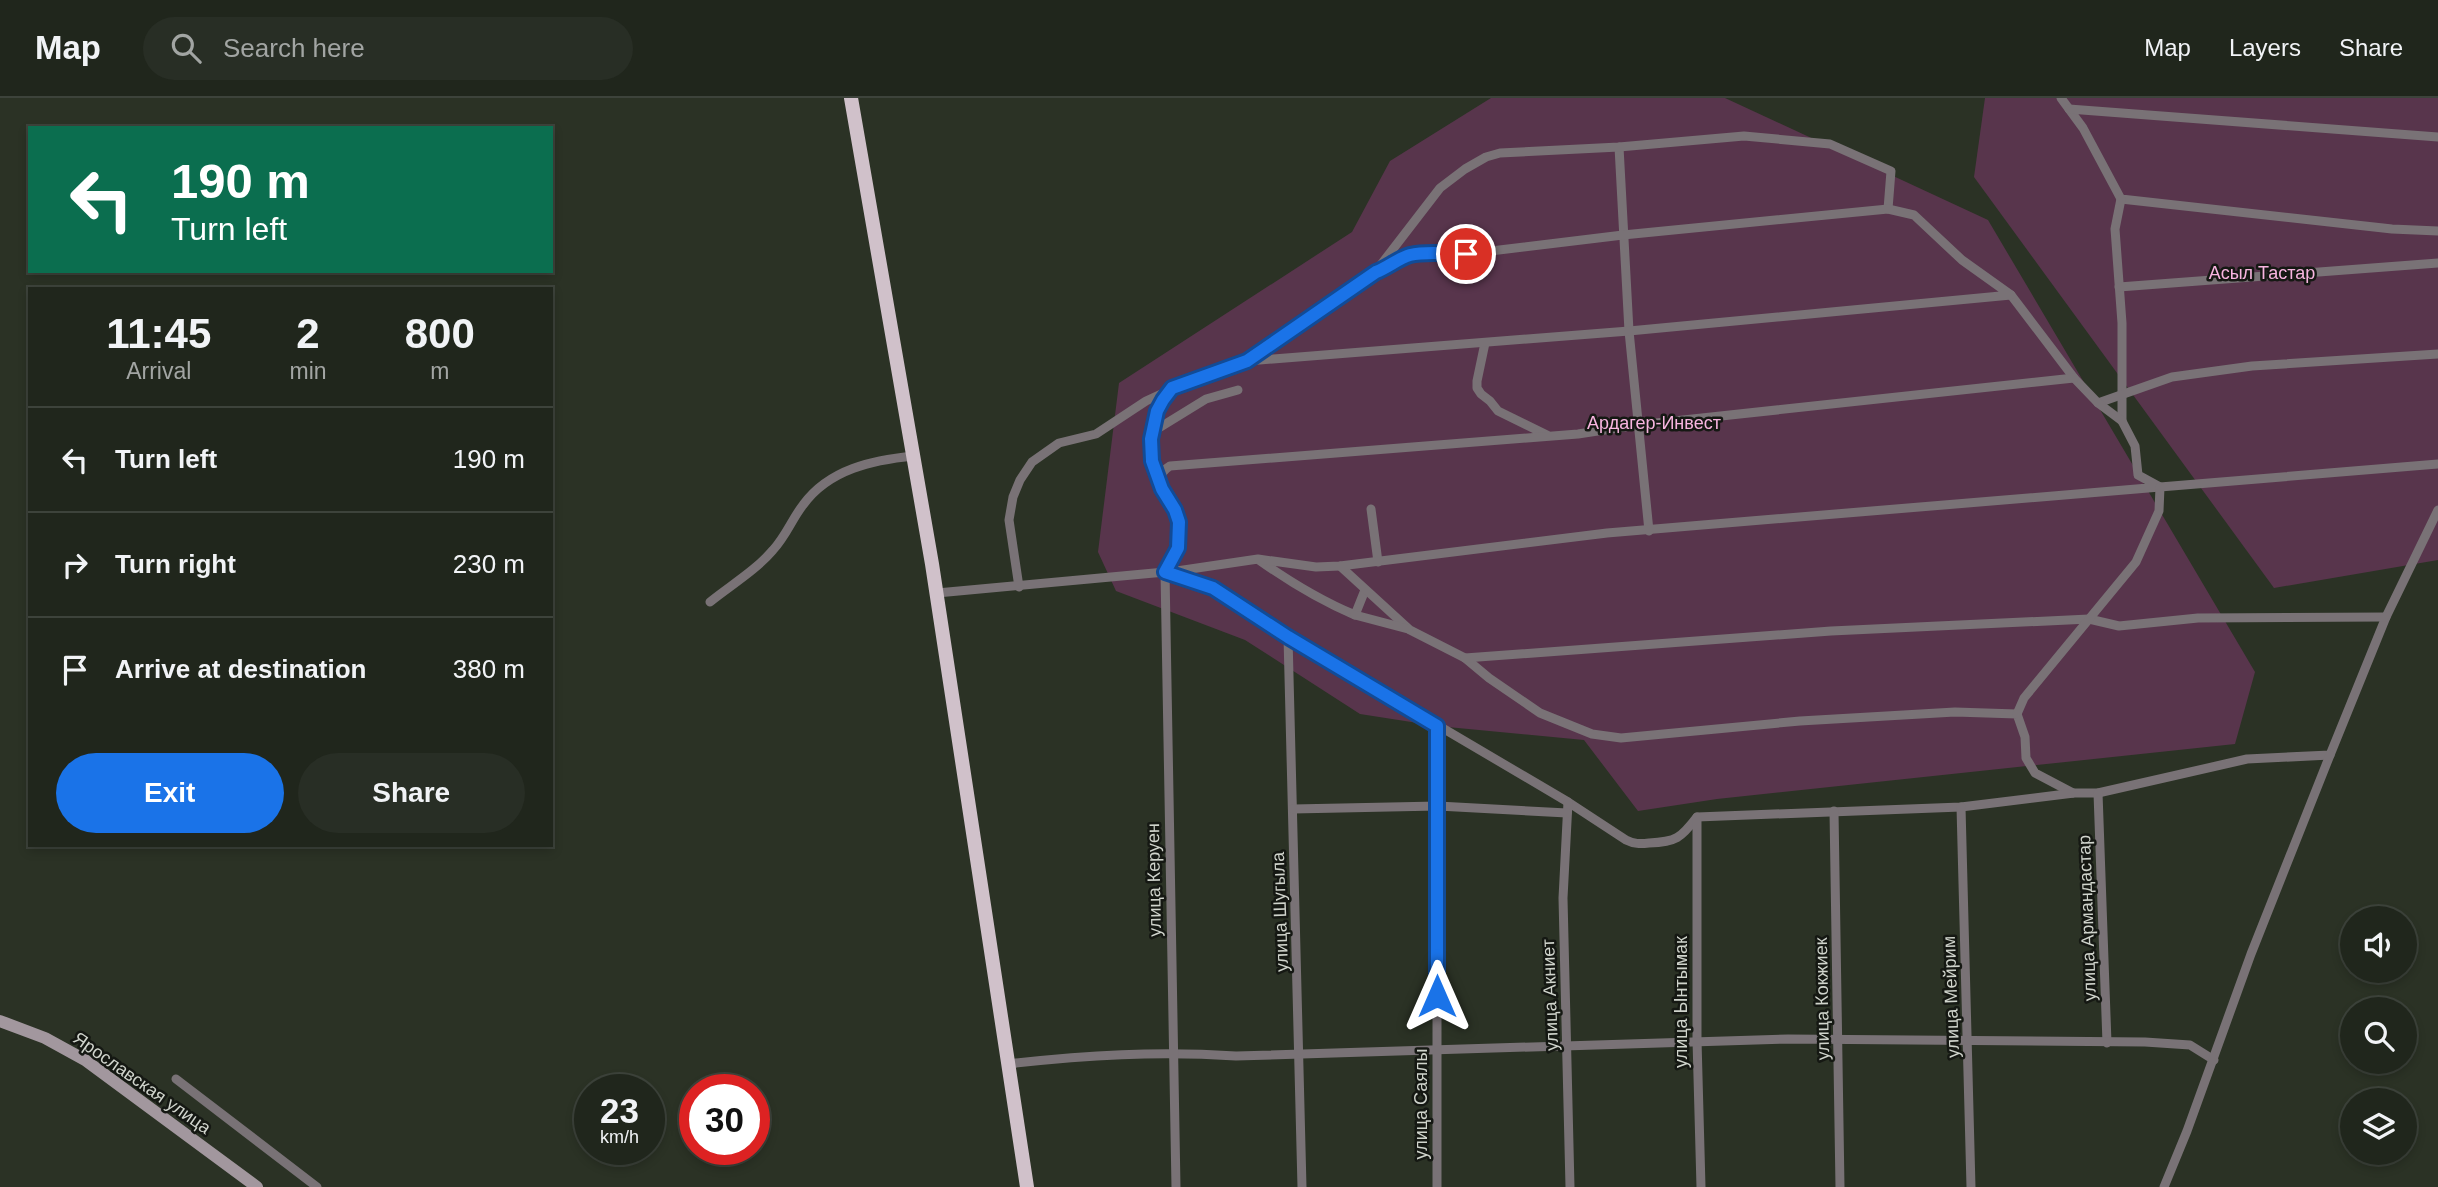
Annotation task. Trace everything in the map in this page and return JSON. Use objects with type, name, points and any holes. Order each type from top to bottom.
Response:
[{"type":"highway","points":[[851,98],[937,593],[1027,1187]]},
{"type":"main road","name":"Ярославская улица","points":[[0,1020],[45,1038],[85,1060],[257,1187]]},
{"type":"street","points":[[2061,98],[2084,128],[2121,199],[2115,229],[2122,323],[2122,421]]},
{"type":"street","points":[[2070,109],[2438,137]]},
{"type":"street","points":[[1376,272],[1440,188],[1465,169],[1486,157],[1500,153],[1619,147],[1744,136],[1830,144],[1891,172],[1888,209]]},
{"type":"street","points":[[1619,147],[1629,331],[1649,531]]},
{"type":"street","points":[[2121,199],[2392,229],[2438,231]]},
{"type":"street","points":[[1019,587],[1009,520],[1013,497],[1032,462],[1059,443],[1096,434],[1146,401],[1172,388],[1247,361],[1376,272],[1407,256],[1466,254],[1623,235],[1888,209],[1914,215],[1962,260],[2011,295],[2074,378],[2098,403],[2122,421],[2135,446],[2138,475],[2160,487]]},
{"type":"street","points":[[2119,287],[2438,263]]},
{"type":"street","points":[[1247,361],[1629,331],[2011,295]]},
{"type":"street","points":[[1485,343],[1477,381],[1481,394],[1498,411],[1549,436]]},
{"type":"street","points":[[2098,403],[2172,377],[2252,366],[2438,354]]},
{"type":"street","points":[[1160,482],[1164,470],[1170,466],[1549,436],[2074,378]]},
{"type":"street","points":[[1165,572],[1178,548],[1179,522],[1160,482],[1150,449],[1157,411],[1172,388]]},
{"type":"street","points":[[1154,431],[1206,399],[1238,390]]},
{"type":"street","points":[[710,602],[757,567],[775,548],[803,504],[839,474],[870,462],[914,456]]},
{"type":"street","points":[[937,593],[1165,572],[1258,559],[1316,567],[1340,566],[1532,541],[2438,464]]},
{"type":"street","points":[[2074,793],[2035,773],[2026,758],[2025,737],[2017,714],[2024,698],[2136,562],[2159,511],[2160,487]]},
{"type":"street","points":[[1371,509],[1378,562]]},
{"type":"street","points":[[2164,1187],[2214,1060],[2251,954],[2330,755],[2386,617],[2438,510]]},
{"type":"street","points":[[1258,559],[1298,588],[1355,615],[1410,630],[1465,658],[1540,713],[1592,734],[1621,738],[1813,720],[1955,712],[2017,714]]},
{"type":"street","points":[[1340,566],[1410,630]]},
{"type":"street","points":[[1165,572],[1213,588],[1288,637],[1634,844],[1670,842],[1684,834],[1697,817],[1961,807],[2074,793],[2098,793],[2247,759],[2330,755]]},
{"type":"street","name":"улица Керуен","points":[[1165,572],[1175,1187]]},
{"type":"street","points":[[1355,615],[1365,590]]},
{"type":"street","points":[[1465,658],[1830,631],[2089,619],[2119,626],[2198,618],[2386,617]]},
{"type":"street","name":"улица Шугыла","points":[[1288,637],[1302,1187]]},
{"type":"street","name":"улица Саялы","points":[[1437,726],[1437,1187]]},
{"type":"street","name":"улица Армандастар","points":[[2098,793],[2108,1042]]},
{"type":"street","name":"улица Акниет","points":[[1567,802],[1563,898],[1570,1187]]},
{"type":"street","points":[[1293,809],[1438,806],[1567,813]]},
{"type":"street","name":"улица Мейрим","points":[[1961,807],[1971,1187]]},
{"type":"street","name":"улица Кокжиек","points":[[1834,811],[1840,1187]]},
{"type":"street","name":"улица Ынтымак","points":[[1697,817],[1697,1040],[1701,1187]]},
{"type":"street","points":[[1008,1064],[1087,1055],[1172,1052],[1236,1056],[1788,1039],[2190,1045],[2214,1060]]},
{"type":"street","points":[[176,1079],[317,1187]]},
{"type":"green space","name":"Ардагер-Инвест","points":[[1491,98],[1725,98],[1988,220],[2255,672],[2235,744],[1717,799],[1638,811],[1584,740],[1437,726],[1360,714],[1245,640],[1116,591],[1098,552],[1119,383],[1352,232],[1390,161]]},
{"type":"green space","name":"Асыл Тастар","points":[[1985,98],[2438,98],[2438,560],[2274,588],[1974,177]]},
{"type":"route","points":[[1437,996],[1437,726],[1288,637],[1213,588],[1165,572],[1178,548],[1179,522],[1162,489],[1150,449],[1157,411],[1172,388],[1247,361],[1376,272],[1407,256],[1466,254]]}]
